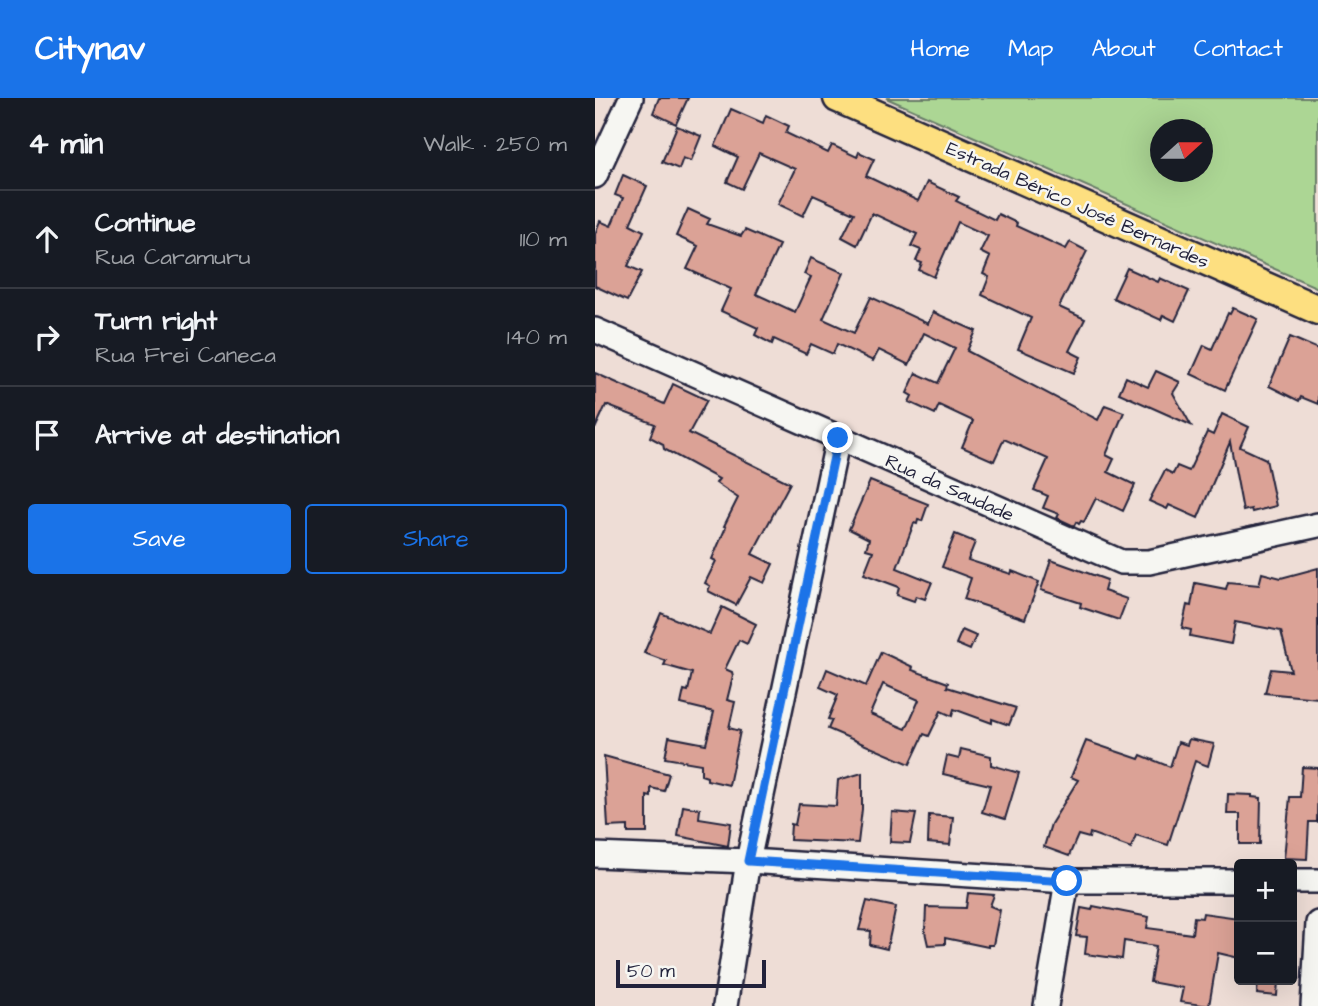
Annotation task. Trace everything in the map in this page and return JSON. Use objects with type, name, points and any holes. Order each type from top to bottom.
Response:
[{"type":"main road","name":"Estrada Bérico José Bernardes","points":[[838,98],[1318,310]]},
{"type":"street","points":[[595,176],[631,98]]},
{"type":"street","name":"Rua da Saudade","points":[[595,330],[1121,562],[1149,562],[1318,525]]},
{"type":"street","points":[[725,1006],[748,861],[838,438]]},
{"type":"street","points":[[595,855],[748,861],[1067,881],[1234,881]]},
{"type":"street","points":[[1046,1006],[1067,881]]},
{"type":"street","points":[[1297,881],[1318,881]]},
{"type":"street","points":[[1314,1006],[1318,923]]},
{"type":"green space","points":[[886,98],[1318,98],[1318,288]]},
{"type":"building","points":[[659,98],[688,98],[676,124],[653,113]]},
{"type":"building","points":[[731,109],[763,123],[766,115],[789,126],[786,133],[828,153],[832,145],[857,157],[859,152],[874,159],[866,176],[918,201],[927,182],[959,197],[956,201],[995,220],[998,214],[1017,223],[1016,226],[1066,249],[1070,242],[1087,251],[1059,307],[1085,319],[1069,351],[1081,357],[1074,373],[1018,349],[1031,318],[982,295],[989,277],[983,274],[990,257],[980,252],[988,236],[958,222],[934,277],[919,270],[922,263],[916,261],[921,250],[911,246],[917,234],[872,213],[857,245],[842,237],[854,213],[813,195],[803,216],[778,204],[795,169],[759,153],[742,189],[727,182],[738,157],[715,146]]},
{"type":"building","points":[[677,126],[701,136],[691,161],[683,158],[679,169],[662,162]]},
{"type":"building","points":[[623,175],[647,186],[630,224],[644,231],[628,266],[642,272],[627,301],[595,286],[595,234],[600,221],[611,226],[623,198],[615,195]]},
{"type":"building","points":[[688,209],[710,219],[707,224],[741,236],[745,230],[779,245],[756,294],[795,312],[811,277],[804,274],[811,258],[844,273],[823,319],[854,333],[871,297],[928,324],[933,312],[976,331],[967,351],[1098,420],[1105,405],[1124,412],[1106,455],[1114,459],[1108,472],[1135,485],[1123,511],[1096,498],[1084,522],[1076,522],[1074,526],[1057,518],[1059,514],[1043,508],[1048,496],[1034,490],[1048,459],[1004,439],[994,461],[962,447],[973,421],[939,405],[935,414],[909,402],[912,396],[907,393],[916,373],[938,383],[955,348],[924,333],[909,365],[879,350],[873,361],[837,344],[833,354],[811,344],[806,354],[774,339],[772,344],[755,335],[758,328],[721,311],[731,289],[687,269],[698,246],[676,236]]},
{"type":"building","points":[[1127,268],[1158,282],[1160,278],[1189,291],[1175,321],[1163,315],[1161,320],[1113,298]]},
{"type":"building","points":[[1233,308],[1258,319],[1225,390],[1191,374],[1204,345],[1212,349],[1228,313],[1230,314]]},
{"type":"building","points":[[1290,337],[1318,349],[1318,404],[1301,397],[1299,401],[1269,386]]},
{"type":"building","points":[[1156,371],[1180,382],[1173,393],[1191,425],[1119,393],[1126,377],[1148,387]]},
{"type":"building","points":[[595,373],[664,404],[673,384],[707,400],[689,433],[790,483],[752,554],[773,564],[764,583],[751,577],[736,605],[708,591],[710,586],[705,583],[716,561],[712,559],[726,527],[724,526],[738,498],[716,483],[719,479],[664,449],[663,444],[650,437],[655,424],[606,405],[595,429]]},
{"type":"building","points":[[1222,414],[1249,427],[1240,447],[1266,459],[1276,506],[1252,512],[1251,509],[1243,511],[1230,442],[1198,518],[1169,505],[1167,509],[1149,501],[1165,470],[1173,474],[1177,466],[1189,471],[1207,432],[1213,435]]},
{"type":"building","points":[[870,481],[928,504],[922,521],[914,523],[897,568],[932,582],[925,599],[916,596],[914,601],[897,595],[899,587],[864,574],[873,551],[866,549],[869,539],[849,529]]},
{"type":"building","points":[[955,534],[975,542],[968,560],[1011,574],[1012,571],[1039,582],[1025,619],[964,599],[971,578],[942,567]]},
{"type":"building","points":[[1051,560],[1107,580],[1104,591],[1127,599],[1119,620],[1080,607],[1081,603],[1041,590]]},
{"type":"building","points":[[1318,568],[1318,698],[1265,693],[1271,669],[1291,671],[1281,631],[1235,622],[1231,644],[1190,636],[1191,630],[1182,628],[1187,605],[1191,606],[1195,583],[1226,589],[1228,582],[1259,585],[1262,573],[1281,578]]},
{"type":"building","points":[[722,607],[756,624],[747,644],[739,640],[725,669],[732,672],[733,676],[727,700],[735,702],[729,728],[740,731],[729,785],[707,780],[707,777],[701,775],[701,764],[665,758],[669,737],[706,744],[714,712],[681,704],[684,690],[688,691],[692,673],[664,665],[666,661],[644,653],[661,613],[710,634]]},
{"type":"building","points":[[962,630],[976,636],[970,650],[956,644]]},
{"type":"building","points":[[881,652],[913,667],[912,670],[948,683],[947,687],[1016,708],[1009,725],[992,719],[992,723],[954,709],[952,716],[941,711],[929,736],[924,734],[910,764],[828,729],[832,720],[828,719],[838,695],[820,687],[827,669],[866,686]],"holes":[[[883,684],[919,700],[906,729],[870,714]]]},
{"type":"building","points":[[1189,739],[1214,744],[1208,766],[1195,761],[1168,845],[1136,835],[1131,848],[1090,833],[1089,838],[1078,835],[1069,856],[1044,847],[1051,824],[1078,780],[1071,777],[1086,741],[1139,759],[1141,755],[1170,767],[1178,742],[1187,745]]},
{"type":"building","points":[[961,749],[991,756],[991,765],[1019,773],[1005,819],[982,812],[990,785],[943,774],[947,756],[959,759]]},
{"type":"building","points":[[604,756],[669,774],[664,791],[651,788],[651,797],[647,796],[647,833],[628,833],[628,826],[608,827]]},
{"type":"building","points":[[1302,767],[1318,768],[1317,822],[1309,822],[1307,859],[1284,858],[1290,797],[1300,797]]},
{"type":"building","points":[[862,773],[858,843],[790,840],[791,824],[795,825],[799,804],[836,806],[838,780]]},
{"type":"building","points":[[1228,794],[1261,798],[1260,844],[1240,844],[1240,814],[1227,814]]},
{"type":"building","points":[[683,806],[700,809],[699,818],[731,823],[728,846],[678,836]]},
{"type":"building","points":[[892,812],[916,814],[910,843],[890,842]]},
{"type":"building","points":[[929,815],[953,817],[950,845],[928,843]]},
{"type":"building","points":[[968,893],[994,895],[990,906],[1000,910],[993,945],[988,947],[945,938],[945,944],[928,945],[925,932],[926,907],[966,908]]},
{"type":"building","points":[[867,901],[896,907],[887,949],[870,945],[871,931],[859,930]]},
{"type":"building","points":[[1093,906],[1149,917],[1147,928],[1192,934],[1194,917],[1202,918],[1203,913],[1234,917],[1234,957],[1218,953],[1209,1006],[1180,1002],[1183,988],[1150,982],[1156,946],[1124,941],[1122,959],[1085,954],[1087,937],[1076,936],[1081,908],[1092,910]]},
{"type":"building","points":[[1258,985],[1278,985],[1277,996],[1257,994]]},
{"type":"route","points":[[838,438],[748,861],[1067,881]]}]
